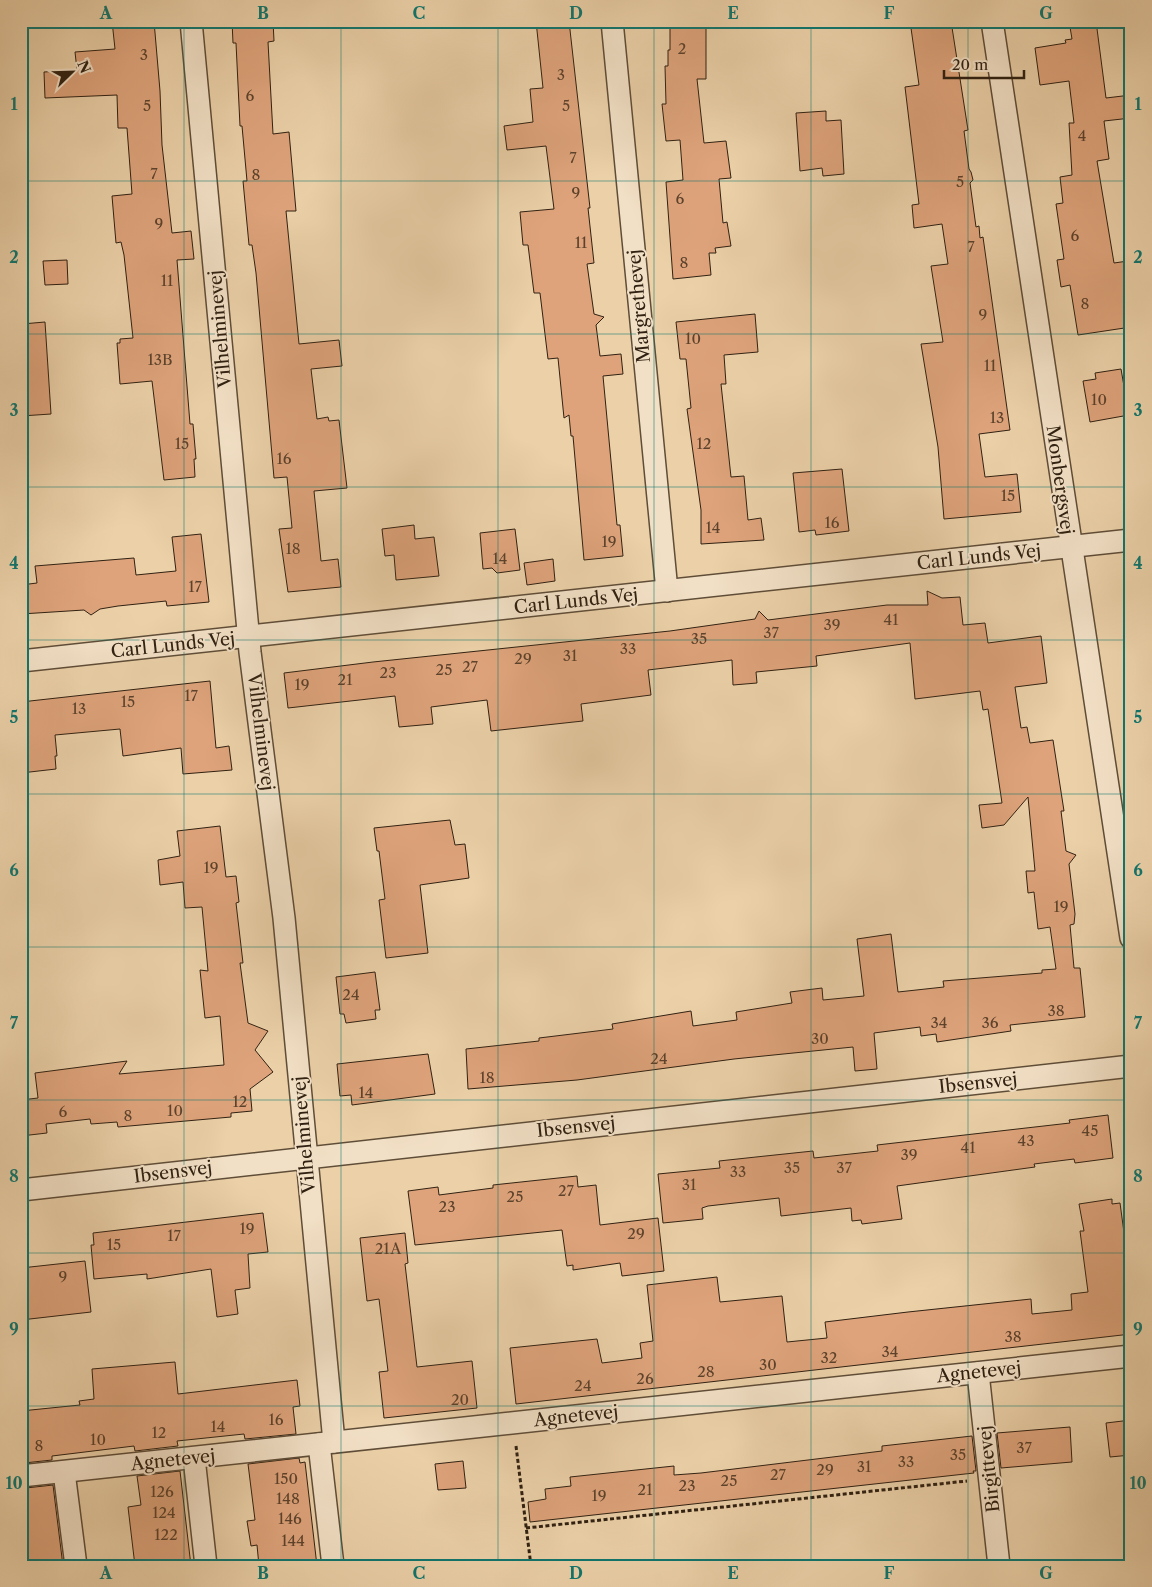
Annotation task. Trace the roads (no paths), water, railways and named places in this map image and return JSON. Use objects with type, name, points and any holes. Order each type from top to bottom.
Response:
[{"type":"street","name":"Vilhelminevej","points":[[191,21],[250,637],[283,909],[306,1157],[327,1443],[333,1566]]},
{"type":"street","name":"Margrethevej","points":[[612,21],[667,591]]},
{"type":"street","name":"Monbergsvej","points":[[992,21],[1070,547],[1128,904],[1131,938]]},
{"type":"street","name":"Carl Lunds Vej","points":[[21,661],[1131,540]]},
{"type":"street","name":"Ibsensvej","points":[[21,1190],[1131,1066]]},
{"type":"street","name":"Agnetevej","points":[[21,1476],[1131,1356]]},
{"type":"street","name":"Birgittevej","points":[[978,1372],[999,1566]]},
{"type":"street","points":[[194,1458],[206,1566]]},
{"type":"street","points":[[64,1472],[76,1566]]}]
